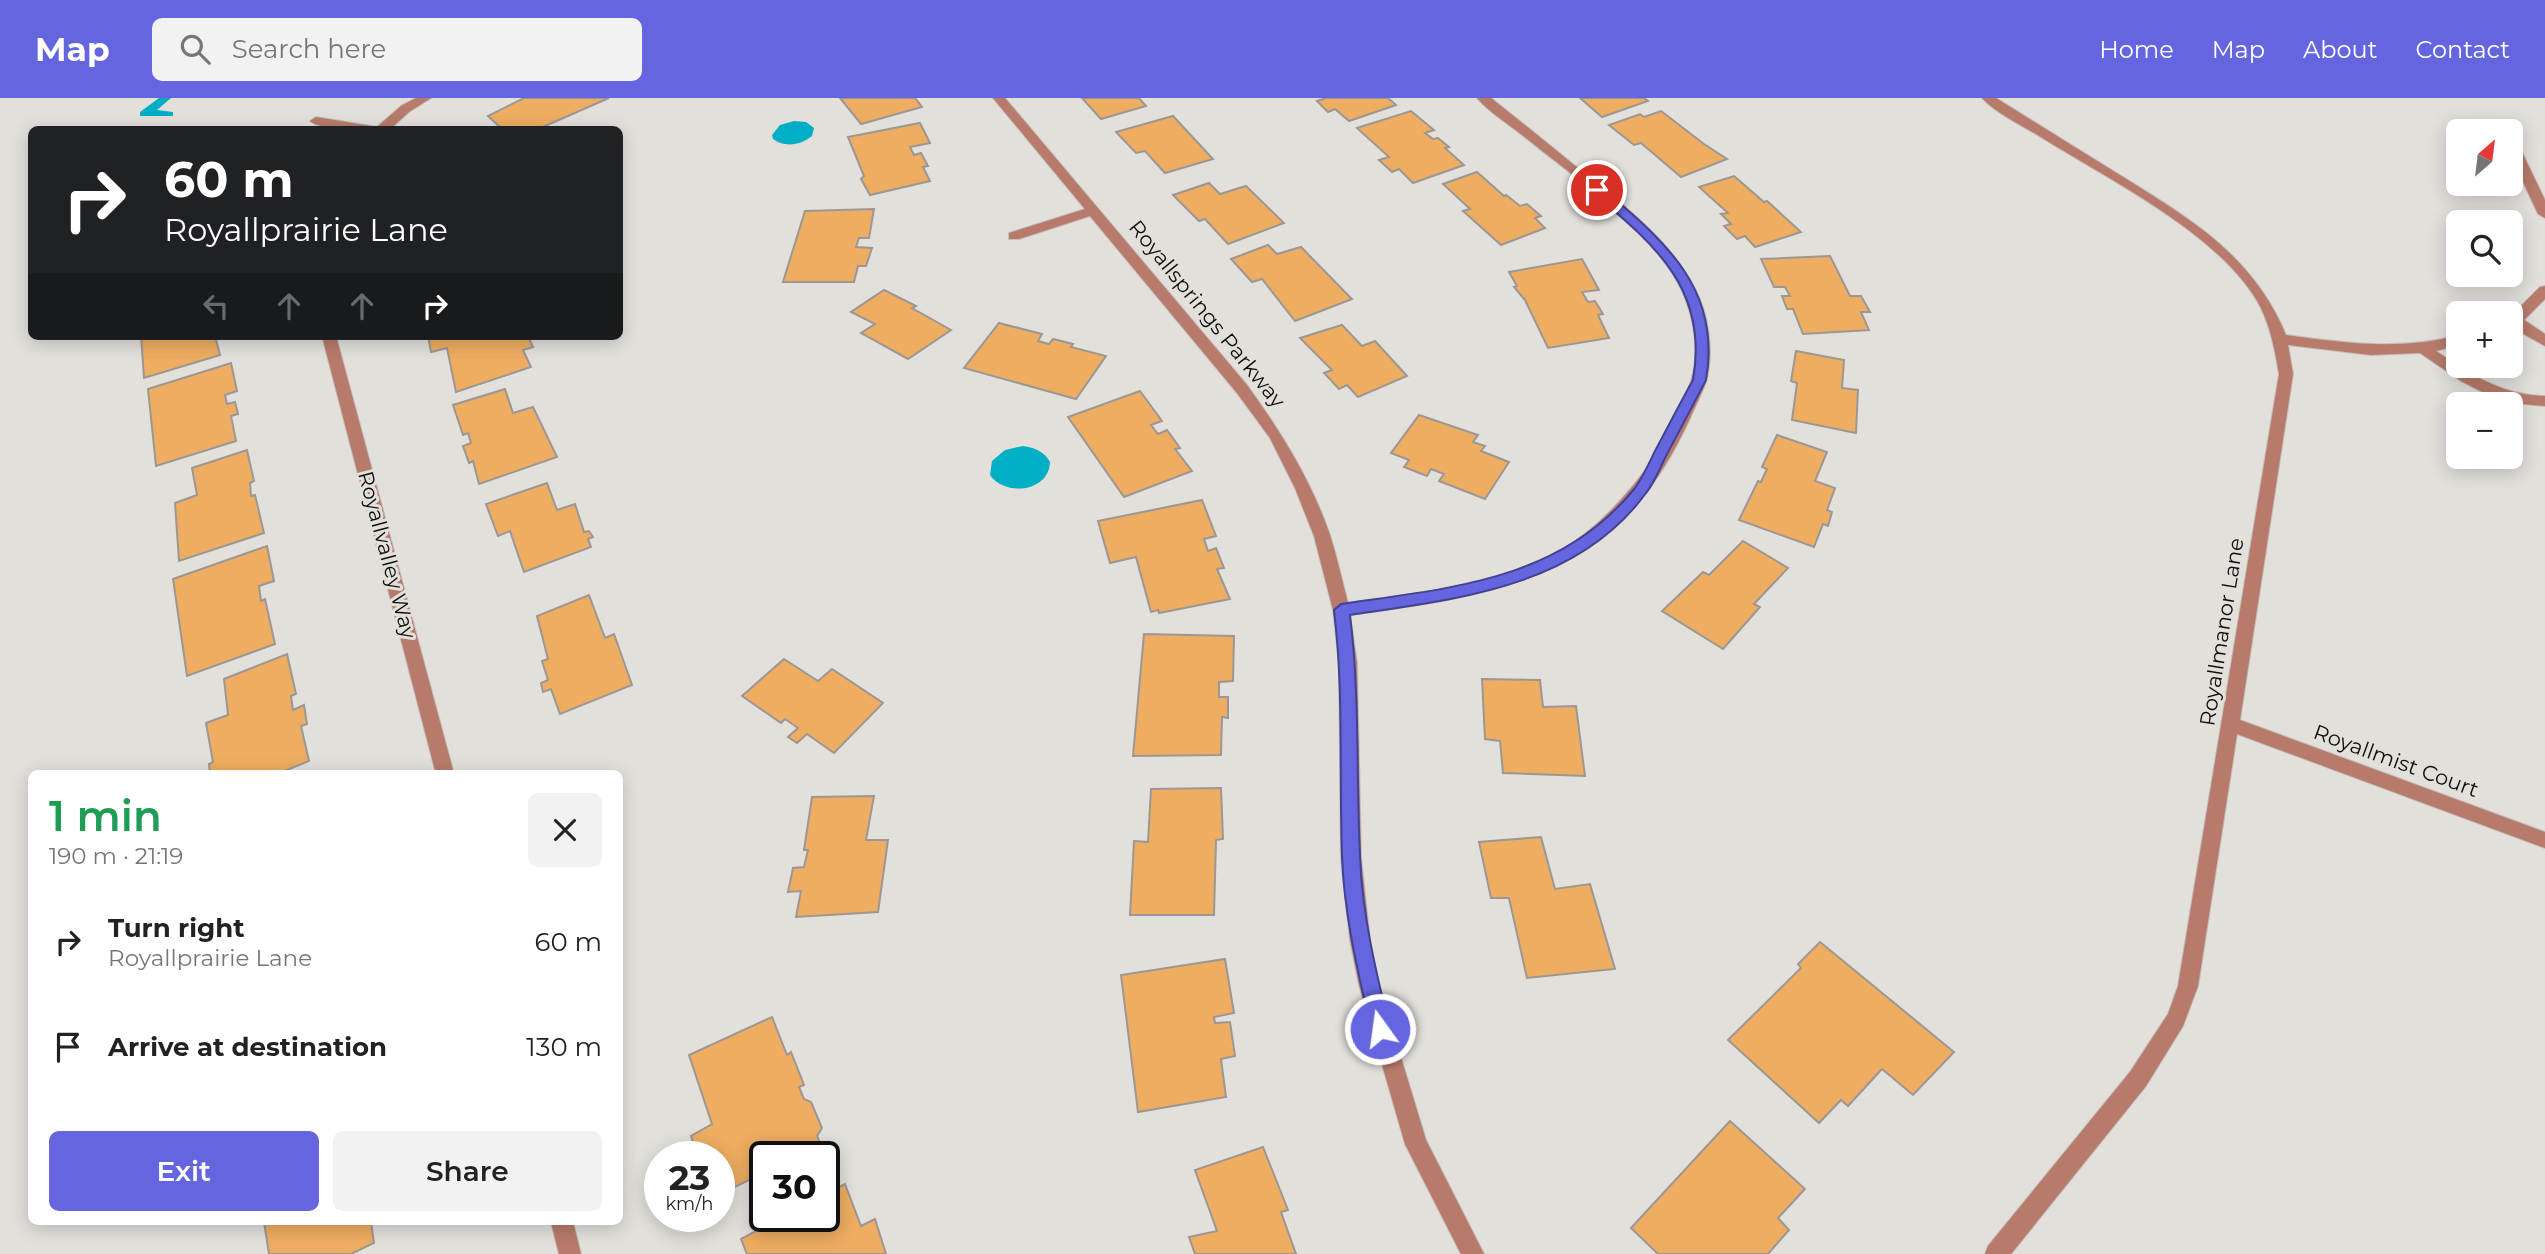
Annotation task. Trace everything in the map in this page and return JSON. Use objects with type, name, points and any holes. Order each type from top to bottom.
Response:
[{"type":"street","points":[[386,126],[405,109],[425,98]]},
{"type":"street","name":"Royallsprings Parkway","points":[[999,98],[1232,376],[1276,436],[1303,488],[1322,536],[1341,610],[1348,663],[1351,858],[1360,940],[1380,1029],[1416,1144],[1473,1254]]},
{"type":"street","points":[[1341,610],[1468,591],[1502,582],[1556,560],[1586,543],[1611,523],[1642,489],[1699,380],[1703,360],[1702,322],[1696,302],[1677,267],[1649,234],[1483,98]]},
{"type":"street","name":"Royallmanor Lane","points":[[1988,98],[2163,206],[2208,238],[2230,258],[2259,293],[2282,339],[2286,374],[2188,986],[2176,1019],[2138,1079],[1996,1254]]},
{"type":"street","points":[[316,121],[348,126]]},
{"type":"street","points":[[2524,170],[2545,214]]},
{"type":"street","points":[[1014,236],[1093,211]]},
{"type":"street","points":[[2523,315],[2545,290]]},
{"type":"street","points":[[2523,327],[2545,341]]},
{"type":"street","points":[[2282,339],[2368,351],[2424,349],[2446,343]]},
{"type":"street","name":"Royallvalley Way","points":[[330,340],[444,770]]},
{"type":"street","points":[[2424,349],[2470,381],[2493,393],[2526,401],[2545,401]]},
{"type":"street","name":"Royallmist Court","points":[[2231,724],[2545,839]]},
{"type":"street","points":[[563,1225],[570,1254]]},
{"type":"water","points":[[794,121],[806,122],[814,128],[812,136],[793,144],[783,144],[773,139],[772,135],[780,125]]},
{"type":"water","points":[[1023,446],[1045,455],[1050,462],[1048,472],[1035,485],[1025,488],[997,482],[990,475],[992,461],[1005,450]]},
{"type":"building","points":[[524,98],[609,98],[545,126],[499,126],[488,116]]},
{"type":"building","points":[[840,98],[915,98],[922,107],[861,124]]},
{"type":"building","points":[[1082,98],[1139,98],[1146,106],[1101,119]]},
{"type":"building","points":[[1326,98],[1388,98],[1396,105],[1349,121],[1335,109],[1328,112],[1317,101]]},
{"type":"building","points":[[1580,98],[1644,98],[1648,101],[1602,117]]},
{"type":"building","points":[[1411,111],[1434,130],[1425,133],[1433,139],[1438,138],[1449,147],[1445,148],[1464,165],[1413,183],[1399,169],[1392,172],[1379,160],[1389,157],[1357,128]]},
{"type":"building","points":[[1661,111],[1727,159],[1681,177],[1641,143],[1634,145],[1609,125],[1640,114],[1644,117]]},
{"type":"building","points":[[1173,116],[1213,159],[1165,173],[1145,151],[1136,153],[1116,132]]},
{"type":"building","points":[[920,123],[930,143],[910,147],[914,155],[921,153],[928,166],[923,167],[930,181],[870,195],[861,179],[864,176],[848,137]]},
{"type":"building","points":[[1477,172],[1504,196],[1520,206],[1527,204],[1541,216],[1535,218],[1545,228],[1501,245],[1463,211],[1470,209],[1443,184]]},
{"type":"building","points":[[1734,176],[1801,232],[1755,247],[1745,236],[1737,239],[1724,226],[1731,224],[1721,214],[1728,213],[1699,187]]},
{"type":"building","points":[[1209,183],[1220,194],[1246,186],[1284,223],[1228,244],[1205,219],[1199,221],[1173,195]]},
{"type":"building","points":[[874,209],[869,238],[859,238],[856,247],[872,248],[866,266],[858,266],[854,282],[783,282],[805,211]]},
{"type":"building","points":[[1268,245],[1277,254],[1301,247],[1352,299],[1295,321],[1262,279],[1252,282],[1231,259]]},
{"type":"building","points":[[1830,256],[1850,296],[1861,296],[1870,312],[1861,312],[1869,330],[1803,334],[1793,309],[1787,309],[1782,296],[1790,296],[1785,287],[1774,287],[1761,259]]},
{"type":"building","points":[[1582,259],[1599,290],[1582,292],[1588,302],[1595,301],[1603,314],[1598,315],[1609,338],[1548,348],[1525,300],[1514,287],[1517,286],[1509,272]]},
{"type":"building","points":[[884,290],[916,306],[912,308],[951,330],[908,359],[861,333],[875,324],[851,312]]},
{"type":"building","points":[[999,323],[1042,334],[1038,341],[1049,344],[1053,339],[1073,344],[1071,347],[1106,356],[1076,399],[964,368]]},
{"type":"building","points":[[1342,325],[1362,346],[1375,341],[1407,376],[1358,397],[1347,385],[1339,389],[1324,373],[1332,370],[1300,338]]},
{"type":"building","points":[[141,340],[216,340],[220,355],[144,378]]},
{"type":"building","points":[[429,340],[530,340],[533,347],[523,350],[531,367],[456,392],[447,348],[431,352]]},
{"type":"building","points":[[1796,351],[1844,360],[1842,388],[1858,390],[1856,433],[1792,420],[1797,383],[1791,381]]},
{"type":"building","points":[[231,363],[237,391],[225,395],[227,404],[235,402],[238,414],[231,416],[236,441],[156,466],[148,389]]},
{"type":"building","points":[[505,389],[513,413],[533,407],[557,457],[479,484],[473,461],[469,463],[463,446],[471,443],[468,433],[463,435],[453,405]]},
{"type":"building","points":[[1140,391],[1162,421],[1151,425],[1158,434],[1167,430],[1180,448],[1175,449],[1192,471],[1124,497],[1068,417]]},
{"type":"building","points":[[1419,415],[1478,435],[1473,442],[1485,446],[1481,451],[1509,462],[1485,499],[1439,481],[1444,474],[1431,469],[1427,476],[1404,467],[1409,460],[1391,453]]},
{"type":"building","points":[[1777,435],[1827,452],[1815,481],[1835,488],[1827,510],[1832,512],[1828,526],[1823,524],[1814,547],[1739,520],[1758,481],[1761,482],[1767,469],[1762,467]]},
{"type":"building","points":[[247,450],[254,481],[250,483],[251,496],[255,495],[264,533],[179,561],[175,503],[197,495],[192,468]]},
{"type":"building","points":[[547,483],[557,510],[575,504],[584,532],[589,531],[593,537],[588,539],[591,547],[524,572],[510,531],[498,536],[486,504]]},
{"type":"building","points":[[1202,500],[1216,536],[1204,539],[1208,551],[1216,548],[1224,568],[1217,569],[1230,599],[1159,613],[1158,610],[1151,612],[1136,557],[1110,563],[1098,521]]},
{"type":"building","points":[[1743,541],[1788,568],[1754,604],[1760,607],[1723,649],[1662,611],[1703,572],[1709,575]]},
{"type":"building","points":[[267,546],[274,581],[259,586],[261,601],[265,599],[275,644],[187,676],[173,579]]},
{"type":"building","points":[[589,595],[605,638],[614,634],[632,685],[560,714],[551,689],[543,692],[541,683],[548,680],[542,661],[548,659],[537,616]]},
{"type":"building","points":[[1144,634],[1234,636],[1233,681],[1219,682],[1219,697],[1228,697],[1228,718],[1222,717],[1221,755],[1133,756]]},
{"type":"building","points":[[287,654],[296,694],[291,696],[293,710],[304,705],[307,724],[301,726],[309,761],[287,770],[210,770],[209,764],[213,762],[206,723],[228,715],[224,679]]},
{"type":"building","points":[[784,659],[818,681],[832,669],[883,703],[834,753],[807,734],[797,743],[788,737],[798,728],[785,719],[781,723],[742,696]]},
{"type":"building","points":[[1482,679],[1540,680],[1543,707],[1576,706],[1585,776],[1503,773],[1500,741],[1485,739]]},
{"type":"building","points":[[1221,788],[1223,839],[1216,840],[1214,915],[1130,915],[1134,841],[1148,842],[1151,789]]},
{"type":"building","points":[[874,796],[866,840],[888,840],[878,912],[796,917],[801,891],[788,892],[793,868],[804,867],[812,797]]},
{"type":"building","points":[[1541,837],[1555,889],[1590,884],[1615,969],[1527,978],[1509,898],[1491,898],[1479,842]]},
{"type":"building","points":[[1820,942],[1954,1052],[1913,1095],[1882,1069],[1848,1106],[1841,1100],[1819,1123],[1728,1040],[1801,968],[1798,964]]},
{"type":"building","points":[[1225,959],[1234,1013],[1214,1017],[1215,1023],[1230,1022],[1235,1056],[1221,1059],[1226,1097],[1138,1112],[1121,975]]},
{"type":"building","points":[[772,1017],[787,1055],[791,1052],[804,1085],[799,1087],[804,1099],[811,1102],[822,1128],[817,1136],[819,1141],[749,1141],[749,1180],[735,1187],[735,1141],[693,1141],[691,1136],[712,1124],[689,1055]]},
{"type":"building","points":[[1730,1121],[1805,1189],[1778,1218],[1789,1230],[1768,1254],[1658,1254],[1631,1228]]},
{"type":"building","points":[[1263,1147],[1288,1210],[1281,1212],[1296,1254],[1195,1254],[1189,1237],[1217,1231],[1195,1170]]},
{"type":"building","points":[[845,1184],[861,1226],[875,1219],[886,1254],[747,1254],[741,1239],[754,1232],[840,1232],[840,1187]]},
{"type":"building","points":[[264,1225],[371,1225],[374,1243],[351,1254],[269,1254]]},
{"type":"waterway","points":[[144,114],[166,98]]},
{"type":"waterway","points":[[148,112],[169,114]]},
{"type":"route","points":[[1380,1029],[1360,940],[1351,858],[1348,663],[1341,610],[1468,591],[1502,582],[1531,572],[1586,543],[1625,510],[1642,489],[1699,380],[1703,360],[1702,322],[1683,276],[1649,234],[1597,190]]}]
